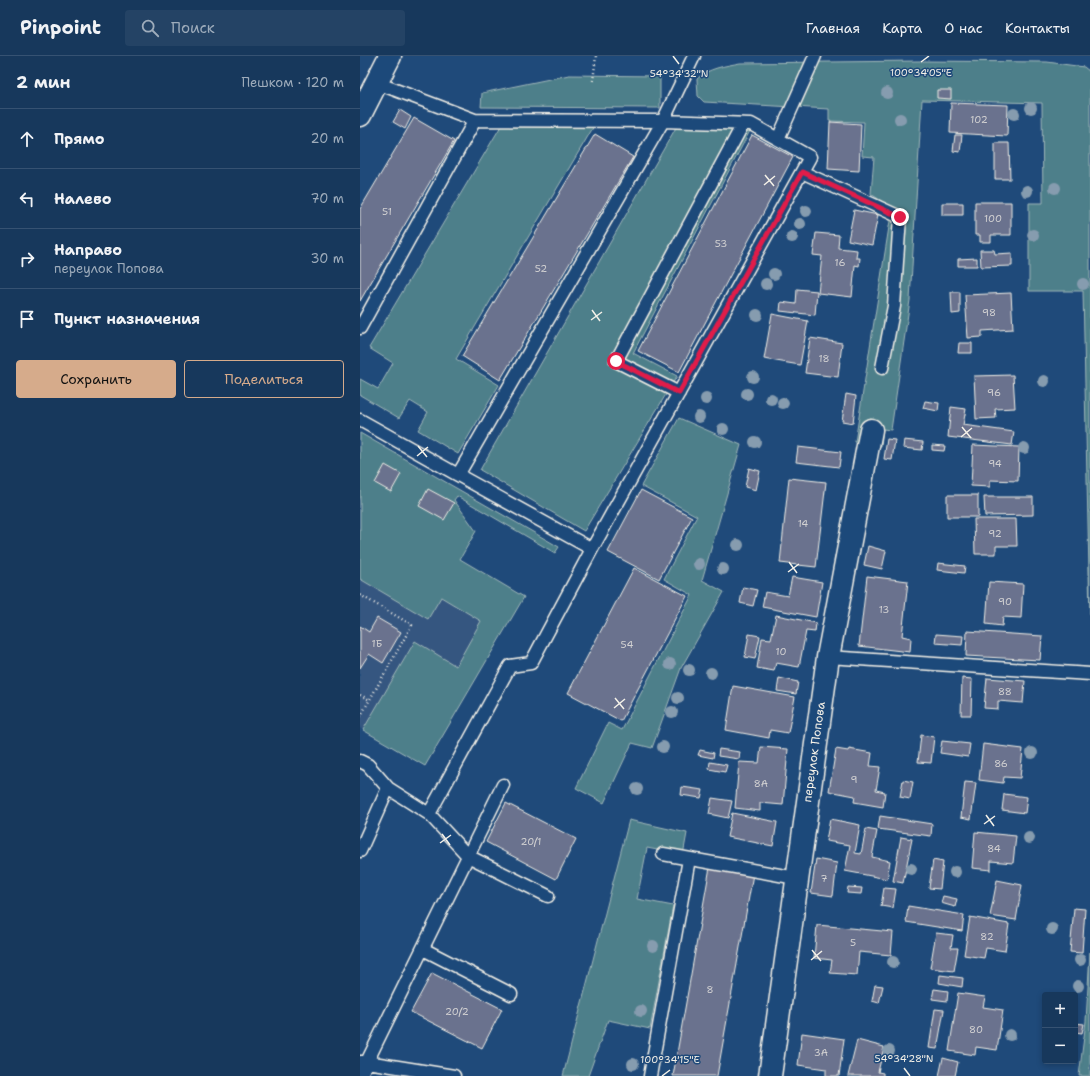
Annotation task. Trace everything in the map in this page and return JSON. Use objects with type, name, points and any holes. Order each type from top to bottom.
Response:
[{"type":"street","points":[[360,114],[390,56]]},
{"type":"street","name":"переулок Попова","points":[[770,1076],[796,878],[828,657],[871,430]]},
{"type":"lane","points":[[458,475],[663,120],[694,56]]},
{"type":"lane","points":[[778,139],[815,56]]},
{"type":"lane","points":[[377,83],[475,120],[663,120],[751,124],[810,157],[592,549],[531,663],[510,666],[429,814]]},
{"type":"lane","points":[[360,328],[475,120]]},
{"type":"lane","points":[[679,393],[616,361],[743,124]]},
{"type":"lane","points":[[802,172],[900,217],[894,306],[882,368]]},
{"type":"lane","points":[[360,420],[592,549]]},
{"type":"lane","points":[[828,657],[1090,674]]},
{"type":"lane","points":[[360,761],[368,765],[388,788],[429,814],[468,856],[548,896]]},
{"type":"lane","points":[[360,1076],[364,1062],[423,949],[503,785]]},
{"type":"lane","points":[[360,851],[388,788]]},
{"type":"lane","points":[[663,854],[796,878]]},
{"type":"lane","points":[[650,1076],[690,859]]},
{"type":"lane","points":[[423,949],[511,994]]},
{"type":"lane","points":[[364,1062],[454,1076]]},
{"type":"path","points":[[593,81],[596,56]]},
{"type":"path","points":[[360,596],[412,625],[360,717]]},
{"type":"path","points":[[360,695],[370,700]]},
{"type":"shaded area","points":[[360,439],[457,495],[454,500],[476,531],[460,559],[524,597],[425,766],[360,728]]},
{"type":"green space","points":[[919,61],[1047,62],[1084,67],[1090,72],[1090,620],[1083,291],[1029,291],[1029,203],[1043,203],[1042,103],[922,100],[910,300],[891,430],[883,429],[881,446],[855,442],[892,208],[871,194],[874,157],[862,156],[864,122],[829,121],[829,109],[704,102],[698,96],[697,79],[701,75],[717,68],[740,63]]},
{"type":"green space","points":[[569,75],[660,76],[660,108],[481,107],[482,93]]},
{"type":"green space","points":[[678,124],[752,127],[633,353],[677,376],[584,531],[480,470]]},
{"type":"green space","points":[[501,126],[594,126],[456,359],[499,385],[458,454],[418,430],[428,412],[410,401],[399,418],[360,395],[360,379],[378,389],[393,363],[369,348]]},
{"type":"green space","points":[[679,418],[741,445],[702,580],[724,592],[681,668],[652,748],[632,743],[604,803],[576,788],[608,723],[622,730],[692,595],[664,579],[697,516],[641,486]]},
{"type":"green space","points":[[360,433],[559,547],[555,553],[457,496],[454,500],[476,531],[460,559],[524,597],[425,766],[363,730],[415,641],[456,666],[481,621],[441,597],[428,619],[360,579]]},
{"type":"green space","points":[[629,820],[687,833],[683,855],[647,848],[637,899],[673,906],[650,1029],[608,1020],[588,1076],[563,1076]]},
{"type":"green space","points":[[1090,952],[1090,1076],[1079,1076],[1086,1021]]},
{"type":"building","points":[[937,90],[951,90],[951,99],[937,98]]},
{"type":"building","points":[[951,103],[1008,105],[1007,136],[950,133]]},
{"type":"building","points":[[400,110],[411,117],[405,129],[393,122]]},
{"type":"building","points":[[414,118],[454,141],[360,301],[360,209]]},
{"type":"building","points":[[830,122],[861,124],[859,171],[828,169]]},
{"type":"building","points":[[595,134],[633,157],[500,380],[462,356]]},
{"type":"building","points":[[752,135],[793,157],[679,372],[638,351]]},
{"type":"building","points":[[955,135],[962,135],[960,152],[953,151]]},
{"type":"building","points":[[995,143],[1009,143],[1010,179],[995,179]]},
{"type":"building","points":[[975,202],[1011,202],[1011,235],[991,235],[991,242],[980,242],[980,235],[975,235]]},
{"type":"building","points":[[942,203],[963,203],[963,215],[942,215]]},
{"type":"building","points":[[854,210],[878,215],[872,245],[848,240]]},
{"type":"building","points":[[816,233],[839,235],[838,248],[857,250],[856,258],[860,258],[859,266],[855,265],[852,297],[818,293],[822,256],[813,255]]},
{"type":"building","points":[[980,250],[994,250],[995,254],[1012,253],[1012,266],[981,267]]},
{"type":"building","points":[[977,258],[977,266],[958,266],[958,259]]},
{"type":"building","points":[[797,289],[817,291],[815,315],[780,311],[781,302],[796,304]]},
{"type":"building","points":[[951,292],[960,292],[960,313],[952,314]]},
{"type":"building","points":[[1011,293],[1013,329],[982,331],[982,337],[968,338],[965,295]]},
{"type":"building","points":[[772,314],[808,321],[800,365],[764,359]]},
{"type":"building","points":[[810,338],[842,343],[838,377],[805,373]]},
{"type":"building","points":[[959,343],[972,343],[972,353],[958,353]]},
{"type":"building","points":[[1013,375],[1015,408],[995,409],[996,418],[976,419],[974,376]]},
{"type":"building","points":[[846,394],[856,396],[853,423],[842,421]]},
{"type":"building","points":[[925,401],[939,403],[938,411],[923,408]]},
{"type":"building","points":[[951,407],[966,409],[963,425],[1014,432],[1012,445],[948,437]]},
{"type":"building","points":[[887,439],[895,440],[892,460],[884,459]]},
{"type":"building","points":[[904,440],[923,442],[922,450],[903,448]]},
{"type":"building","points":[[932,445],[945,446],[944,451],[932,450]]},
{"type":"building","points":[[973,445],[1019,447],[1018,481],[990,480],[990,487],[971,486]]},
{"type":"building","points":[[798,447],[841,452],[839,467],[796,462]]},
{"type":"building","points":[[385,465],[401,474],[391,492],[375,483]]},
{"type":"building","points":[[749,468],[760,471],[756,490],[745,487]]},
{"type":"building","points":[[789,478],[826,482],[816,567],[780,563]]},
{"type":"building","points":[[428,489],[454,503],[444,520],[419,506]]},
{"type":"building","points":[[641,490],[692,517],[659,579],[608,552]]},
{"type":"building","points":[[947,495],[978,495],[978,517],[947,517]]},
{"type":"building","points":[[984,497],[1033,497],[1033,515],[985,516]]},
{"type":"building","points":[[974,519],[1016,519],[1017,546],[996,546],[996,554],[975,554]]},
{"type":"building","points":[[868,546],[886,551],[882,569],[864,565]]},
{"type":"building","points":[[938,563],[965,566],[964,573],[937,570]]},
{"type":"building","points":[[634,568],[687,596],[621,721],[568,693]]},
{"type":"building","points":[[867,576],[908,581],[902,636],[911,638],[910,652],[859,646]]},
{"type":"building","points":[[792,577],[822,582],[816,617],[762,607],[765,592],[788,596]]},
{"type":"building","points":[[989,582],[1023,584],[1021,618],[1003,617],[1002,626],[986,624]]},
{"type":"building","points":[[743,587],[757,590],[753,606],[740,603]]},
{"type":"building","points":[[776,615],[816,623],[815,632],[806,631],[799,667],[776,663],[774,671],[757,668],[762,638],[771,639]]},
{"type":"building","points":[[377,618],[401,632],[383,663],[369,654],[360,668],[360,626],[369,632]]},
{"type":"building","points":[[967,631],[1042,636],[1040,660],[966,656]]},
{"type":"building","points":[[749,634],[760,636],[755,659],[745,657]]},
{"type":"building","points":[[936,634],[963,636],[962,645],[935,643]]},
{"type":"building","points":[[779,678],[798,682],[796,694],[777,691]]},
{"type":"building","points":[[962,678],[972,679],[971,715],[961,715]]},
{"type":"building","points":[[987,678],[1025,681],[1023,703],[998,701],[998,709],[984,708]]},
{"type":"building","points":[[733,686],[795,697],[788,733],[770,730],[769,738],[726,730]]},
{"type":"building","points":[[921,735],[934,737],[931,763],[918,762]]},
{"type":"building","points":[[942,741],[970,744],[968,757],[940,753]]},
{"type":"building","points":[[983,744],[1023,749],[1020,778],[1004,777],[1003,783],[979,780]]},
{"type":"building","points":[[761,747],[788,749],[783,805],[760,803],[760,811],[735,808],[739,762],[759,763]]},
{"type":"building","points":[[719,749],[740,752],[739,759],[718,756]]},
{"type":"building","points":[[836,749],[848,751],[849,749],[872,753],[870,766],[880,767],[876,790],[885,792],[883,807],[854,802],[855,796],[829,791]]},
{"type":"building","points":[[700,750],[714,753],[713,758],[698,755]]},
{"type":"building","points":[[710,762],[727,765],[725,772],[709,769]]},
{"type":"building","points":[[903,780],[913,782],[910,799],[900,797]]},
{"type":"building","points":[[965,782],[976,783],[971,819],[961,817]]},
{"type":"building","points":[[682,787],[703,790],[701,798],[681,795]]},
{"type":"building","points":[[1004,794],[1027,797],[1025,813],[1002,810]]},
{"type":"building","points":[[712,798],[732,801],[728,818],[709,814]]},
{"type":"building","points":[[506,803],[576,839],[556,879],[486,842]]},
{"type":"building","points":[[732,813],[777,822],[773,846],[727,837]]},
{"type":"building","points":[[880,816],[932,824],[931,836],[878,829]]},
{"type":"building","points":[[830,819],[860,825],[855,853],[861,854],[866,829],[877,831],[872,857],[890,861],[887,879],[845,871],[850,845],[826,841]]},
{"type":"building","points":[[975,832],[1016,836],[1013,863],[991,861],[991,870],[972,868]]},
{"type":"building","points":[[901,837],[912,839],[903,883],[893,881]]},
{"type":"building","points":[[816,859],[837,863],[833,896],[811,893]]},
{"type":"building","points":[[933,860],[943,862],[940,889],[929,888]]},
{"type":"building","points":[[710,867],[753,874],[717,1076],[673,1076]]},
{"type":"building","points":[[997,880],[1022,885],[1016,920],[990,916]]},
{"type":"building","points":[[848,887],[862,888],[861,894],[847,893]]},
{"type":"building","points":[[884,888],[896,889],[893,908],[881,906]]},
{"type":"building","points":[[943,896],[957,899],[955,907],[941,903]]},
{"type":"building","points":[[908,906],[964,915],[962,931],[906,922]]},
{"type":"building","points":[[1074,908],[1085,909],[1082,953],[1070,952]]},
{"type":"building","points":[[970,917],[1009,924],[1005,951],[986,948],[984,958],[964,955]]},
{"type":"building","points":[[817,925],[893,932],[891,955],[859,952],[857,975],[830,973],[832,960],[814,958]]},
{"type":"building","points":[[936,933],[953,935],[951,948],[958,948],[954,971],[930,968]]},
{"type":"building","points":[[432,973],[502,1009],[482,1048],[411,1012]]},
{"type":"building","points":[[940,975],[963,978],[962,987],[939,983]]},
{"type":"building","points":[[875,985],[883,986],[879,1003],[872,1001]]},
{"type":"building","points":[[934,989],[948,991],[947,1001],[932,999]]},
{"type":"building","points":[[958,993],[985,997],[983,1007],[1003,1010],[997,1050],[976,1047],[975,1055],[949,1051]]},
{"type":"building","points":[[935,1009],[944,1010],[937,1049],[929,1048]]},
{"type":"building","points":[[1078,1023],[1084,1024],[1082,1033],[1078,1032]]},
{"type":"building","points":[[802,1033],[844,1039],[839,1076],[826,1076],[826,1069],[798,1065]]},
{"type":"building","points":[[857,1040],[884,1047],[878,1072],[883,1073],[883,1076],[848,1076]]},
{"type":"building","points":[[943,1058],[958,1062],[955,1076],[939,1076]]},
{"type":"route","points":[[616,361],[679,393],[802,172],[900,217]]}]
